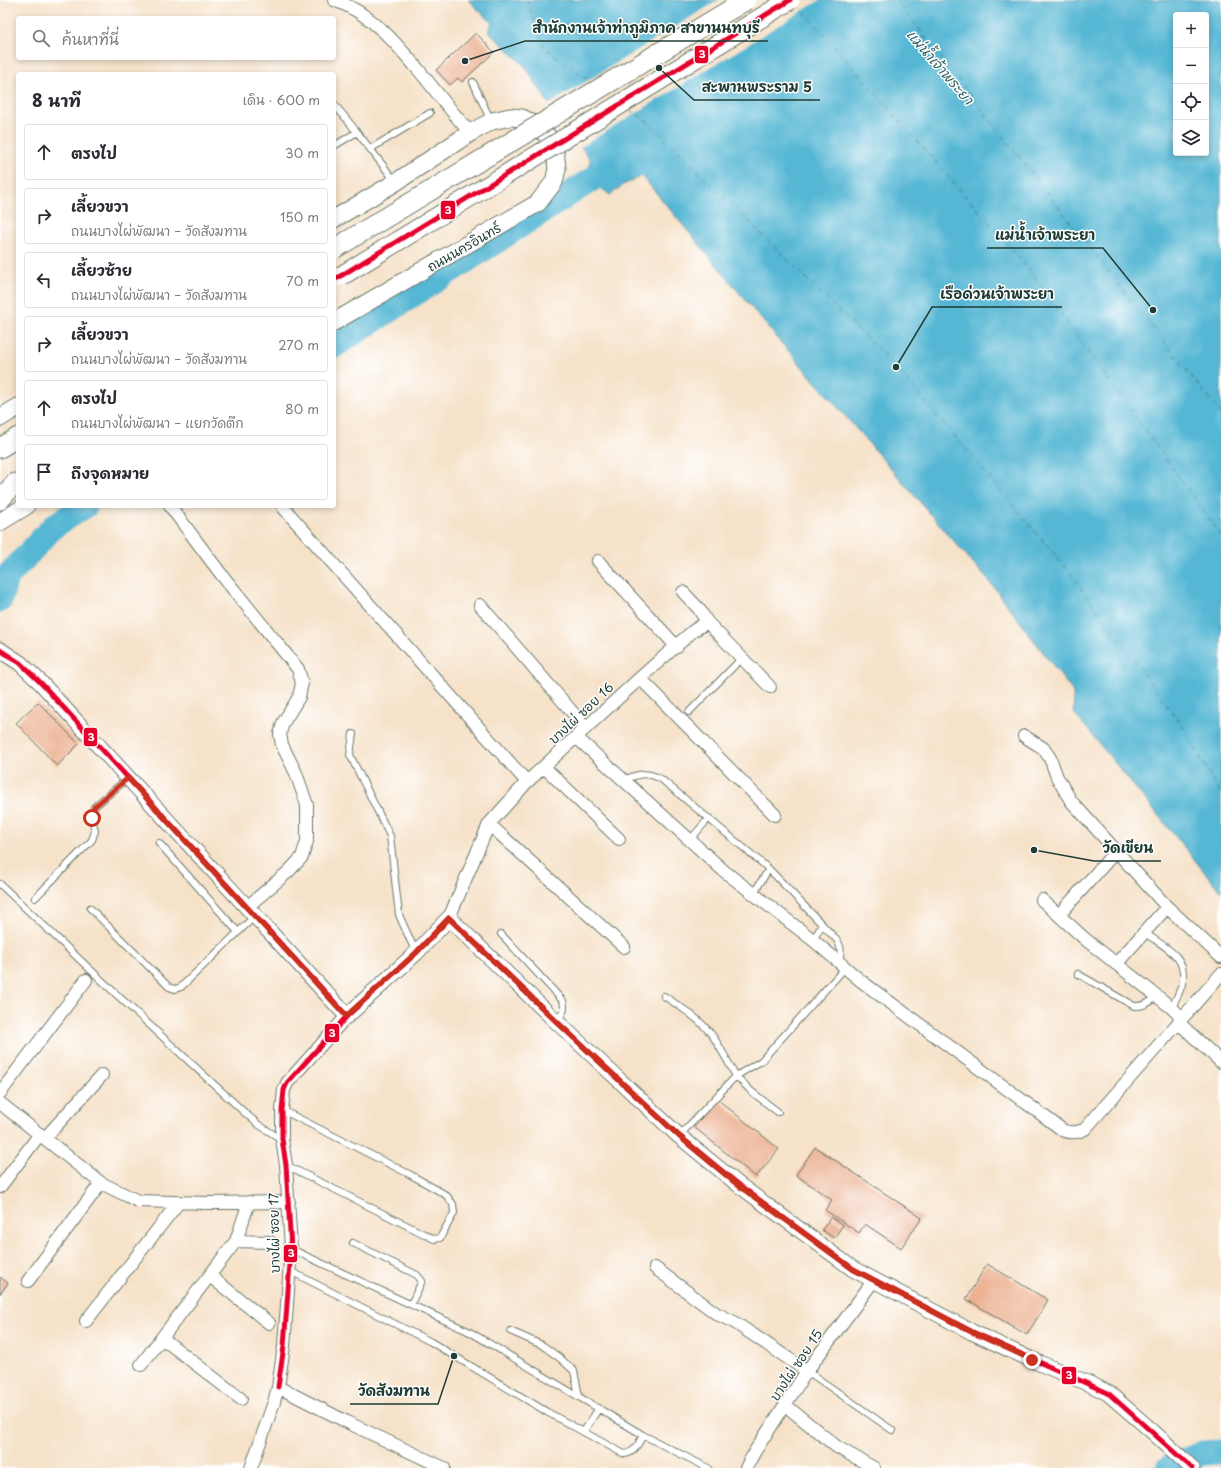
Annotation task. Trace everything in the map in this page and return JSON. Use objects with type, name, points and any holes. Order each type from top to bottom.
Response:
[{"type":"main road","points":[[336,249],[746,0]]},
{"type":"main road","points":[[337,278],[790,0]]},
{"type":"main road","name":"ถนนนครอินทร์","points":[[336,218],[396,182],[470,133],[492,121],[522,118],[532,123],[546,134],[555,149],[557,169],[554,182],[538,203],[336,321]]},
{"type":"main road","points":[[0,418],[16,408]]},
{"type":"main road","points":[[0,448],[16,438]]},
{"type":"main road","points":[[0,500],[11,486]]},
{"type":"main road","points":[[0,522],[23,508]]},
{"type":"street","points":[[334,0],[348,4],[376,25],[400,49],[470,133]]},
{"type":"street","points":[[172,508],[221,574],[298,669],[302,683],[299,697],[283,723],[280,734],[282,745],[296,774],[307,806],[307,841],[302,857],[251,911]]},
{"type":"street","points":[[284,508],[527,782]]},
{"type":"street","points":[[598,561],[677,647]]},
{"type":"street","points":[[683,592],[699,609],[706,622],[770,687]]},
{"type":"street","points":[[480,605],[586,728]]},
{"type":"street","name":"บางไผ่ ซอย 16","points":[[449,918],[489,824],[527,782],[640,678],[706,622]]},
{"type":"street","points":[[0,650],[20,663],[40,682],[346,1016],[416,953],[449,918],[679,1136],[739,1186],[853,1269],[979,1335],[1108,1393],[1192,1468]]},
{"type":"street","points":[[640,678],[774,816]]},
{"type":"street","points":[[1024,736],[1043,748],[1050,758],[1057,777],[1068,796],[1116,851],[1167,907],[1221,957]]},
{"type":"street","points":[[576,737],[724,870],[813,940],[842,966],[1064,1131],[1071,1133],[1085,1129],[1221,974]]},
{"type":"street","points":[[544,767],[619,839]]},
{"type":"street","points":[[489,824],[624,947]]},
{"type":"street","points":[[1059,915],[1116,851]]},
{"type":"street","points":[[1042,900],[1085,939],[1172,1008],[1181,1020],[1221,1062]]},
{"type":"street","points":[[1116,964],[1167,907]]},
{"type":"street","points":[[0,1093],[86,980]]},
{"type":"street","name":"บางไผ่ ซอย 17","points":[[251,1468],[278,1387],[284,1346],[291,1249],[286,1165],[282,1139],[284,1090],[288,1083],[346,1016]]},
{"type":"street","points":[[0,1187],[42,1136],[102,1075]]},
{"type":"street","points":[[0,1103],[101,1183],[138,1201],[289,1202]]},
{"type":"street","points":[[28,1281],[101,1183]]},
{"type":"street","points":[[86,1322],[179,1202]]},
{"type":"street","points":[[141,1365],[236,1241],[249,1202]]},
{"type":"street","points":[[236,1241],[270,1242]]},
{"type":"street","points":[[655,1268],[717,1314],[739,1325],[807,1371]]},
{"type":"street","points":[[210,1276],[269,1323]]},
{"type":"street","name":"บางไผ่ ซอย 15","points":[[746,1468],[754,1451],[807,1371],[874,1280]]},
{"type":"street","points":[[162,1338],[241,1399]]},
{"type":"street","points":[[278,1387],[444,1468]]},
{"type":"street","points":[[785,1405],[837,1447],[874,1468]]},
{"type":"lane","points":[[472,82],[492,121]]},
{"type":"lane","points":[[336,106],[396,182]]},
{"type":"lane","points":[[370,149],[430,113]]},
{"type":"lane","points":[[336,145],[357,132]]},
{"type":"lane","points":[[689,712],[741,659]]},
{"type":"lane","points":[[353,734],[350,755],[390,836],[399,915],[416,953]]},
{"type":"lane","points":[[623,780],[640,774],[652,774],[662,779],[769,869],[841,946],[842,966],[761,1061],[736,1076],[679,1136]]},
{"type":"lane","points":[[35,898],[92,840],[95,831],[92,818],[94,807],[128,778]]},
{"type":"lane","points":[[690,840],[709,818]]},
{"type":"lane","points":[[159,843],[238,932]]},
{"type":"lane","points":[[753,894],[769,869]]},
{"type":"lane","points":[[0,884],[245,1113],[259,1125],[282,1139]]},
{"type":"lane","points":[[90,908],[169,987],[175,989],[181,986],[238,932],[251,911]]},
{"type":"lane","points":[[813,940],[822,925]]},
{"type":"lane","points":[[1145,933],[1176,956],[1181,962],[1182,984],[1172,1008]]},
{"type":"lane","points":[[501,934],[563,1001],[565,1007],[564,1012],[557,1022]]},
{"type":"lane","points":[[1078,974],[1134,1006],[1140,1007],[1158,996]]},
{"type":"lane","points":[[664,996],[686,1010],[701,1023],[713,1037],[736,1076],[752,1092],[778,1112]]},
{"type":"lane","points":[[282,1110],[446,1195],[453,1204],[454,1213],[440,1238],[434,1239],[286,1165]]},
{"type":"lane","points":[[353,1243],[417,1275],[422,1281],[411,1304]]},
{"type":"lane","points":[[291,1249],[470,1332],[643,1435],[708,1468]]},
{"type":"lane","points":[[290,1271],[431,1342],[547,1412],[624,1454],[630,1454],[634,1451],[643,1435]]},
{"type":"lane","points":[[510,1331],[542,1345],[574,1371],[579,1396]]},
{"type":"lane","points":[[807,1371],[892,1430]]},
{"type":"lane","points":[[584,1431],[599,1408]]},
{"type":"water","points":[[468,0],[1221,0],[1221,892],[1074,713],[1073,692],[993,586],[772,332],[642,176],[623,185],[610,195],[591,180],[590,159],[545,98],[525,66],[488,31],[492,23]]},
{"type":"pier","points":[[719,0],[820,0],[579,148],[548,105]]},
{"type":"building","points":[[476,33],[494,52],[462,82],[458,78],[450,85],[436,70]]},
{"type":"building","points":[[38,702],[79,744],[57,766],[16,723]]},
{"type":"building","points":[[717,1099],[779,1149],[756,1177],[694,1127]]},
{"type":"building","points":[[815,1147],[922,1218],[901,1248],[865,1224],[859,1233],[825,1210],[832,1200],[796,1175]]},
{"type":"building","points":[[831,1217],[843,1225],[834,1238],[822,1230]]},
{"type":"building","points":[[987,1264],[1048,1300],[1027,1335],[966,1299]]},
{"type":"building","points":[[0,1277],[8,1283],[0,1294]]},
{"type":"waterway","points":[[336,345],[618,161]]},
{"type":"waterway","points":[[0,600],[6,578],[54,526],[82,508]]},
{"type":"waterway","points":[[1168,1468],[1203,1453],[1221,1452]]},
{"type":"ferry route","points":[[527,0],[545,48],[592,82]]},
{"type":"ferry route","points":[[896,0],[1221,414]]},
{"type":"ferry route","points":[[798,5],[1025,264],[1221,535]]},
{"type":"ferry route","points":[[630,110],[649,123],[896,367],[1067,569],[1183,727],[1221,794]]},
{"type":"transit line","name":"3","points":[[336,279],[790,0]]},
{"type":"transit line","name":"3","points":[[0,650],[20,663],[40,682],[347,1016]]},
{"type":"transit line","name":"3","points":[[449,918],[679,1136],[739,1185],[853,1269],[972,1332],[1108,1393],[1192,1468]]},
{"type":"transit line","name":"3","points":[[278,1387],[284,1346],[291,1249],[286,1165],[282,1139],[284,1090],[287,1083],[347,1016],[416,953],[449,918]]},
{"type":"place","name":"สำนักงานเจ้าท่าภูมิภาค สาขานนทบุรี","points":[[465,61]]},
{"type":"place","name":"สะพานพระราม 5","points":[[659,68]]},
{"type":"place","name":"แม่น้ำเจ้าพระยา","points":[[1153,310]]},
{"type":"place","name":"เรือด่วนเจ้าพระยา","points":[[896,367]]},
{"type":"place","name":"วัดเขียน","points":[[1034,850]]},
{"type":"place","name":"วัดสังฆทาน","points":[[454,1356]]},
{"type":"route","points":[[92,818],[94,807],[128,778],[346,1016],[416,953],[449,918],[679,1136],[739,1186],[853,1269],[972,1332],[1032,1360]]}]
